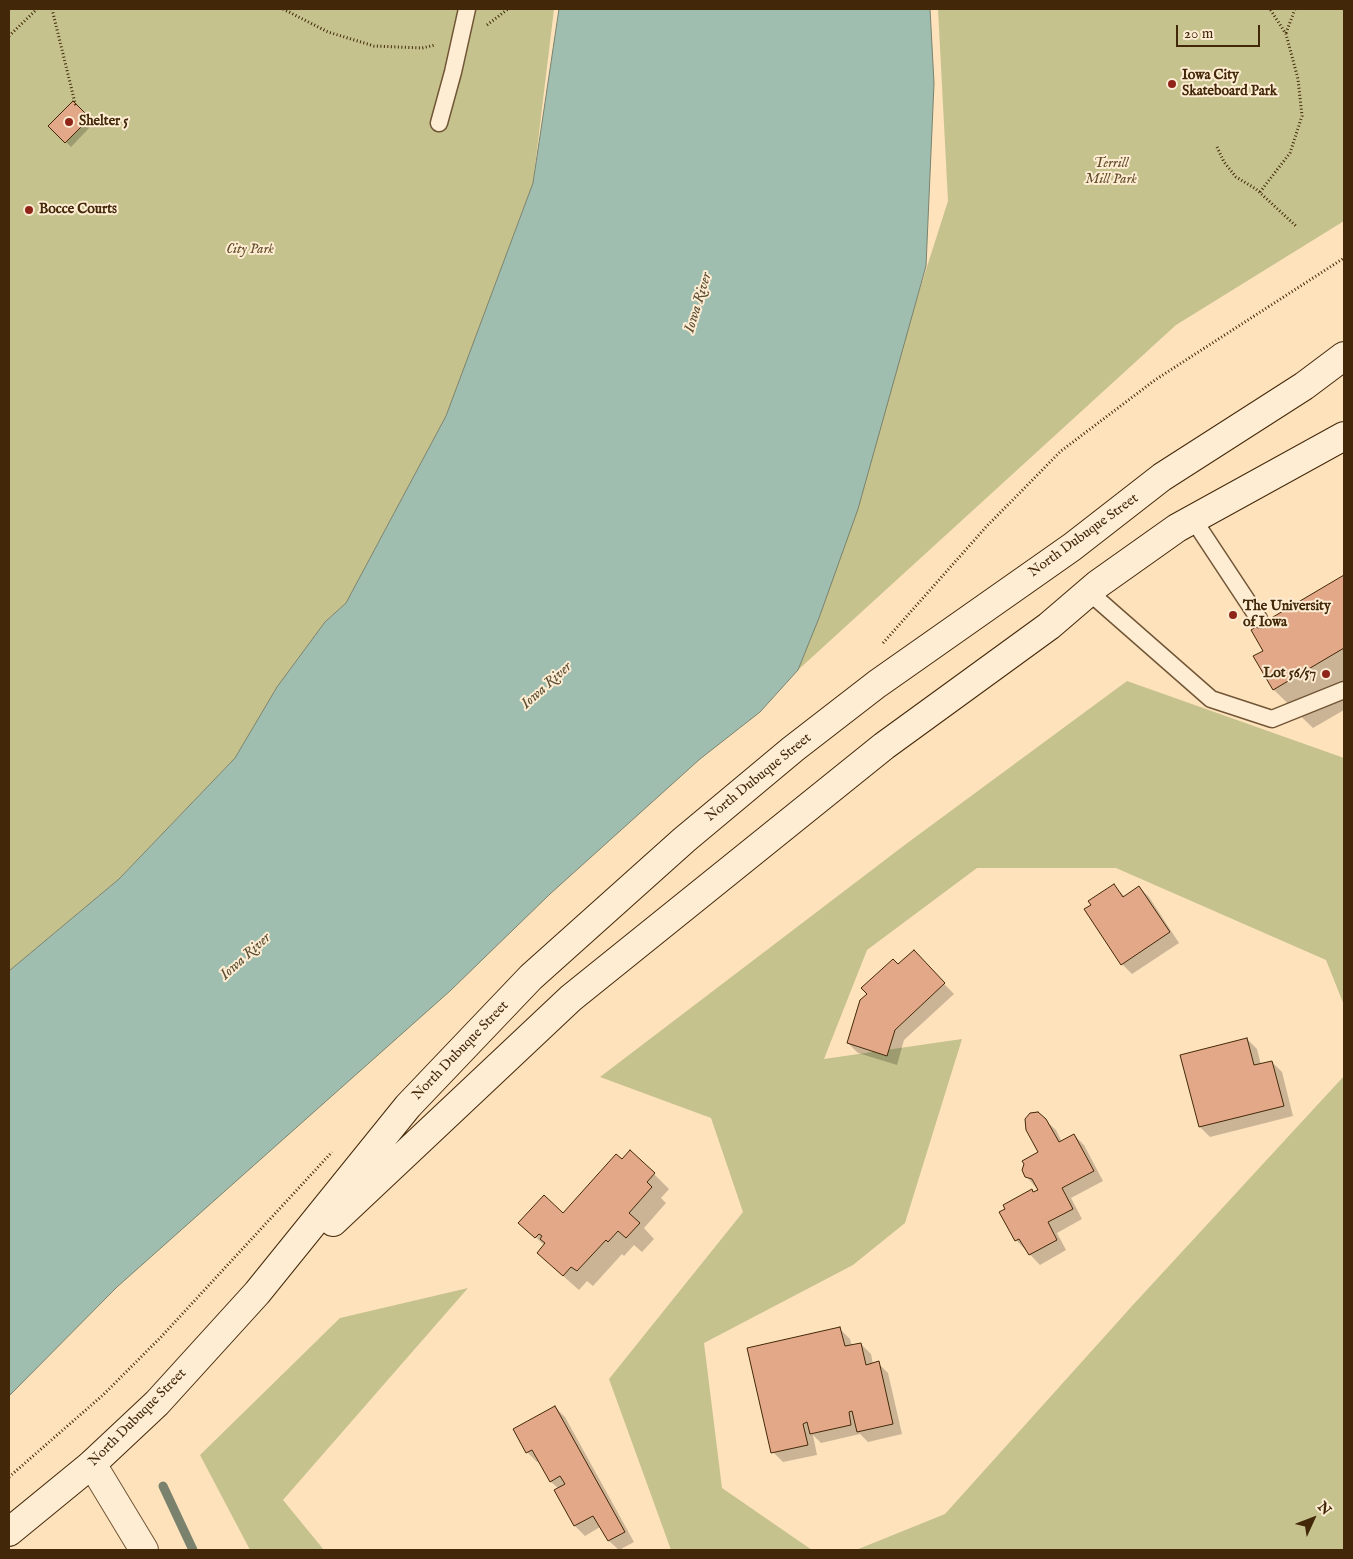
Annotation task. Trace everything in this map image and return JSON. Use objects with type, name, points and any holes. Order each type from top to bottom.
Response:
[{"type":"main road","name":"North Dubuque Street","points":[[9,1532],[92,1464],[157,1403],[257,1294],[408,1106],[531,977],[684,840],[793,749],[877,684],[1072,547],[1162,477],[1304,386],[1344,356]]},
{"type":"main road","name":"North Dubuque Street","points":[[257,1294],[571,998],[856,768],[1049,626],[1089,592],[1177,528],[1344,436]]},
{"type":"main road","points":[[92,1464],[144,1550]]},
{"type":"lane","points":[[439,123],[467,9]]},
{"type":"lane","points":[[1193,520],[1259,619]]},
{"type":"lane","points":[[1089,592],[1211,699],[1272,719],[1344,690]]},
{"type":"path","points":[[9,36],[37,9]]},
{"type":"path","points":[[52,9],[76,107]]},
{"type":"path","points":[[283,9],[328,32],[374,46],[422,48],[460,41],[492,22],[508,9]]},
{"type":"path","points":[[1260,192],[1290,153],[1302,116],[1298,79],[1286,34],[1270,9]]},
{"type":"path","points":[[1286,34],[1295,9]]},
{"type":"path","points":[[1217,147],[1224,162],[1236,177],[1260,192],[1297,227]]},
{"type":"green space","name":"City Park","points":[[9,9],[554,9],[533,183],[446,416],[346,603],[325,622],[277,687],[235,758],[119,879],[9,971]]},
{"type":"green space","name":"Terrill Mill Park","points":[[938,9],[1344,9],[1344,221],[1176,325],[798,670],[948,201]]},
{"type":"green space","points":[[1127,681],[1344,758],[1344,1005],[1326,960],[1116,868],[977,868],[867,950],[824,1059],[962,1039],[905,1223],[853,1265],[704,1343],[722,1488],[812,1550],[671,1550],[609,1379],[743,1212],[711,1118],[600,1077],[906,844]]},
{"type":"green space","points":[[1344,1076],[1344,1550],[856,1550],[945,1514],[1132,1306]]},
{"type":"green space","points":[[468,1288],[283,1500],[324,1550],[250,1550],[200,1455],[340,1318]]},
{"type":"water","name":"Iowa River","points":[[559,9],[930,9],[934,83],[926,266],[858,509],[819,618],[798,670],[760,712],[700,759],[550,894],[450,991],[117,1287],[9,1396],[9,971],[119,879],[235,758],[277,687],[325,622],[346,603],[446,416],[533,183]]},
{"type":"building","name":"Shelter 5","points":[[73,101],[90,118],[65,143],[48,126]]},
{"type":"building","points":[[1344,575],[1344,648],[1273,690],[1253,656],[1263,651],[1251,630]]},
{"type":"building","points":[[1114,884],[1123,897],[1139,886],[1170,932],[1121,965],[1084,909],[1091,905],[1088,901]]},
{"type":"building","points":[[914,950],[945,983],[895,1030],[887,1056],[847,1043],[860,1000],[867,994],[861,988],[893,959],[898,964]]},
{"type":"building","points":[[1247,1038],[1254,1065],[1272,1061],[1284,1106],[1199,1127],[1180,1055]]},
{"type":"building","points":[[1038,1112],[1046,1119],[1059,1142],[1074,1134],[1094,1171],[1062,1188],[1073,1209],[1048,1222],[1057,1240],[1029,1255],[1019,1239],[1015,1241],[999,1212],[1005,1209],[1003,1205],[1032,1189],[1033,1192],[1038,1190],[1032,1179],[1025,1177],[1022,1170],[1024,1164],[1022,1161],[1038,1152],[1026,1130],[1025,1119],[1030,1113]]},
{"type":"building","points":[[630,1150],[655,1173],[647,1182],[652,1187],[629,1213],[640,1223],[626,1238],[618,1231],[608,1242],[606,1240],[577,1271],[571,1267],[563,1276],[537,1253],[545,1243],[540,1239],[542,1236],[539,1234],[535,1238],[518,1223],[544,1195],[563,1213],[616,1154],[622,1159]]},
{"type":"building","points":[[840,1327],[845,1346],[861,1343],[866,1365],[879,1361],[893,1424],[857,1432],[852,1411],[849,1412],[851,1425],[810,1434],[807,1422],[803,1424],[808,1445],[771,1453],[747,1348]]},
{"type":"building","points":[[555,1406],[625,1532],[608,1541],[593,1516],[574,1526],[554,1490],[565,1484],[560,1476],[550,1482],[532,1450],[526,1453],[513,1429]]},
{"type":"waterway","points":[[163,1486],[193,1550]]},
{"type":"place","name":"Iowa City Skateboard Park","points":[[1172,84]]},
{"type":"place","name":"Shelter 5","points":[[69,122]]},
{"type":"place","name":"Bocce Courts","points":[[29,210]]},
{"type":"place","name":"The University of Iowa","points":[[1233,615]]},
{"type":"place","name":"Lot 56/57","points":[[1326,674]]}]
